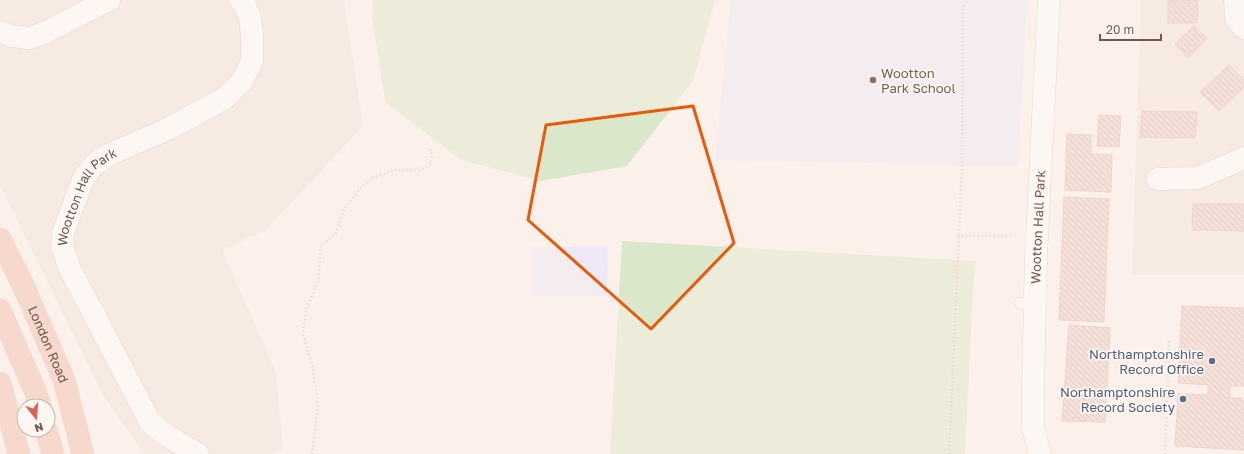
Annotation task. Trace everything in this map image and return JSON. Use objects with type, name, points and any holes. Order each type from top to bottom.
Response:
[{"type":"highway","name":"London Road","points":[[0,239],[23,285],[64,380],[84,454]]},
{"type":"highway","points":[[0,310],[38,398]]},
{"type":"highway","points":[[64,380],[95,454]]},
{"type":"highway","points":[[0,383],[19,454]]},
{"type":"highway","points":[[48,438],[53,454]]},
{"type":"street","points":[[0,32],[12,36],[29,38],[44,33],[109,0]]},
{"type":"street","name":"Wootton Hall Park","points":[[198,454],[169,437],[150,422],[138,403],[69,267],[62,246],[63,233],[84,176],[95,164],[110,154],[170,128],[225,98],[242,82],[252,61],[252,36],[250,18],[245,5],[240,0]]},
{"type":"street","name":"Wootton Hall Park","points":[[1040,454],[1033,428],[1033,387],[1027,303],[1036,256],[1049,0]]},
{"type":"street","points":[[1235,0],[1236,18],[1244,28]]},
{"type":"street","points":[[1157,179],[1198,178],[1244,158]]},
{"type":"path","points":[[949,454],[962,165],[963,4]]},
{"type":"path","points":[[312,454],[318,406],[313,370],[303,333],[307,308],[318,281],[321,246],[336,233],[344,210],[357,192],[372,178],[396,170],[421,170],[431,164],[432,155],[430,149]]},
{"type":"path","points":[[958,236],[1012,235]]},
{"type":"path","points":[[1165,454],[1169,339]]},
{"type":"highlighted area","points":[[693,106],[734,243],[651,329],[528,220],[546,125]]},
{"type":"shaded area","points":[[0,0],[344,0],[363,126],[266,230],[222,250],[276,372],[283,450],[270,454],[144,454],[102,393],[0,185]]},
{"type":"shaded area","name":"Wootton Park School","points":[[731,0],[1027,0],[1018,166],[715,160]]},
{"type":"shaded area","points":[[1141,0],[1244,0],[1244,275],[1132,275]]},
{"type":"shaded area","points":[[608,246],[607,296],[531,296],[531,247]]},
{"type":"green space","points":[[373,0],[715,0],[693,81],[627,166],[541,181],[461,160],[385,102],[372,16]]},
{"type":"green space","points":[[622,241],[976,261],[973,290],[965,454],[610,454]]},
{"type":"building","points":[[1168,0],[1198,0],[1197,23],[1168,23]]},
{"type":"building","points":[[1194,26],[1207,38],[1188,58],[1175,44]]},
{"type":"building","points":[[1229,65],[1244,80],[1244,87],[1219,111],[1200,92]]},
{"type":"building","points":[[1142,111],[1197,112],[1195,138],[1140,137]]},
{"type":"building","points":[[1099,115],[1121,116],[1119,147],[1097,146]]},
{"type":"building","points":[[1067,134],[1091,135],[1091,154],[1112,155],[1111,192],[1065,190]]},
{"type":"building","points":[[1064,197],[1109,199],[1104,322],[1059,320]]},
{"type":"building","points":[[1193,204],[1244,204],[1244,231],[1192,230]]},
{"type":"building","name":"Northamptonshire Record Office","points":[[1182,306],[1244,308],[1244,386],[1230,386],[1230,398],[1242,398],[1241,401],[1244,401],[1244,450],[1175,446],[1178,394],[1208,395],[1208,385],[1178,383]]},
{"type":"building","points":[[1069,325],[1110,328],[1105,422],[1062,421]]},
{"type":"place","name":"Wootton Park School","points":[[873,80]]},
{"type":"place","name":"Northamptonshire Record Office","points":[[1212,361]]},
{"type":"place","name":"Northamptonshire Record Society","points":[[1183,399]]}]
